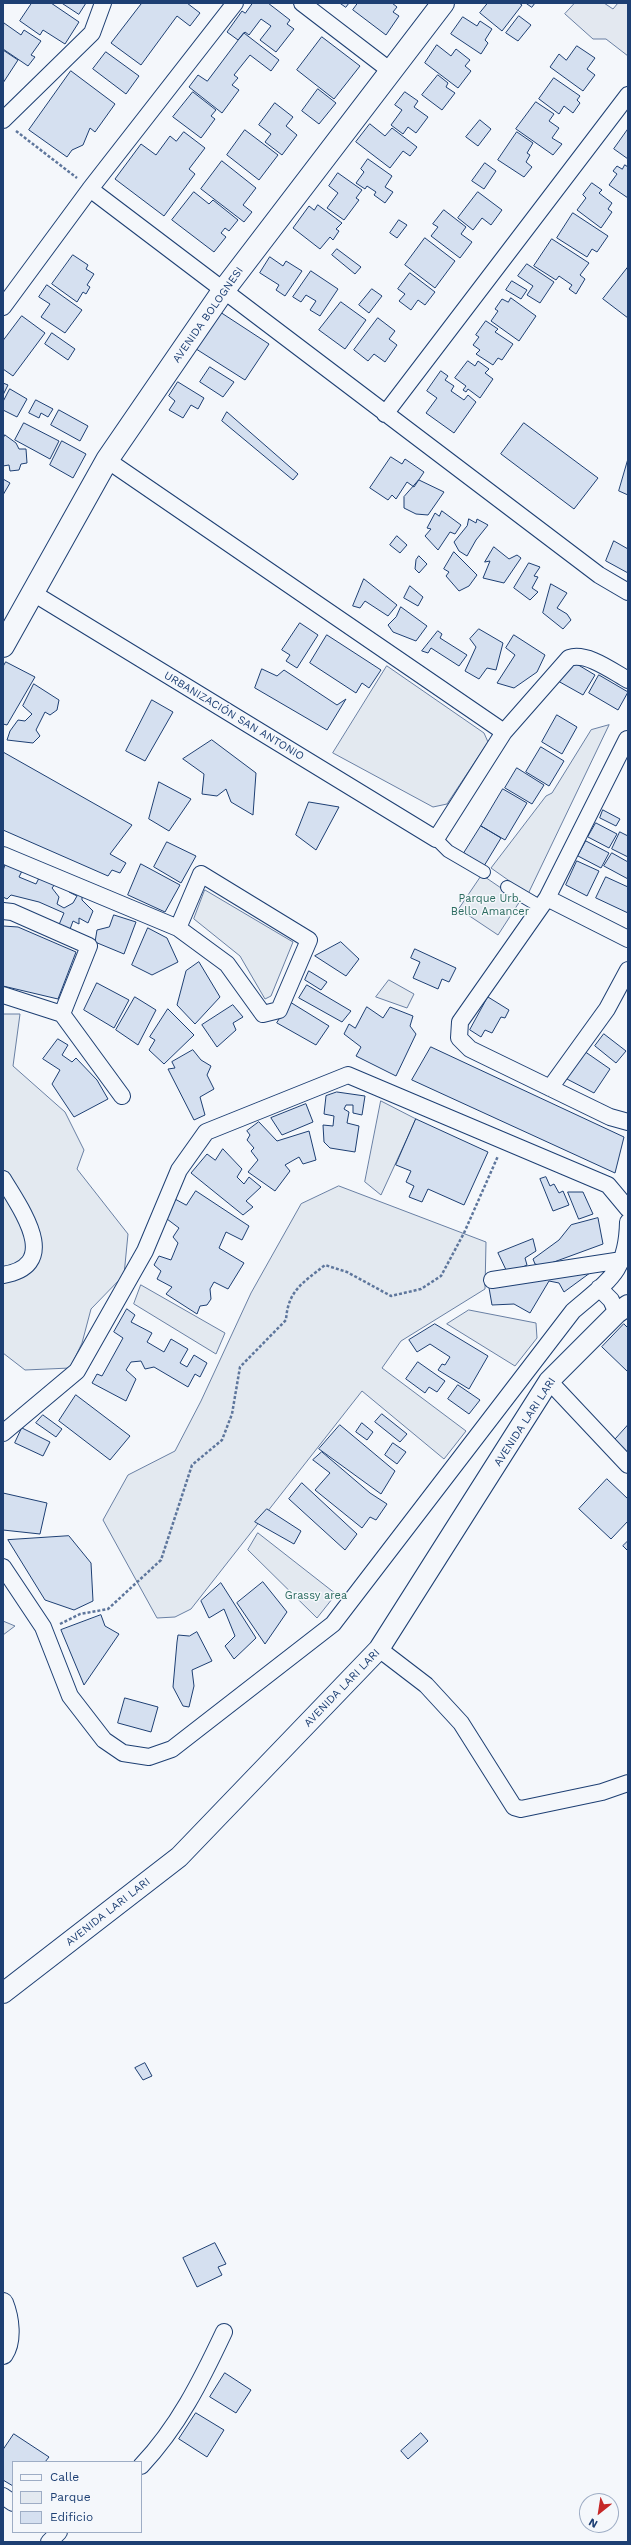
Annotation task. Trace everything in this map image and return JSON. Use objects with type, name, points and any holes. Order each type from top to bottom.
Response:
[{"type":"main road","name":"AVENIDA BOLOGNESI","points":[[3,646],[107,460],[223,291],[392,72],[443,3]]},
{"type":"street","points":[[3,120],[92,33],[103,3]]},
{"type":"street","points":[[3,307],[90,189],[235,3]]},
{"type":"street","points":[[302,3],[392,72]]},
{"type":"street","points":[[385,414],[628,95]]},
{"type":"street","points":[[90,189],[599,576],[628,592]]},
{"type":"street","points":[[107,460],[504,732]]},
{"type":"street","name":"URBANIZACIÓN SAN ANTONIO","points":[[33,593],[436,839]]},
{"type":"street","points":[[484,872],[448,851],[436,839],[504,732],[569,658],[578,656],[590,660],[628,680]]},
{"type":"street","points":[[628,738],[544,902],[460,1022],[458,1031],[459,1038],[470,1049],[610,1117],[628,1122]]},
{"type":"street","points":[[3,856],[178,928],[228,964],[263,1014],[279,1010],[309,940],[201,874],[178,928]]},
{"type":"street","points":[[507,887],[628,939]]},
{"type":"street","points":[[3,911],[12,912],[88,946],[62,1014]]},
{"type":"street","points":[[550,1088],[607,1009],[628,970]]},
{"type":"street","points":[[3,995],[62,1014],[122,1096]]},
{"type":"street","points":[[3,1433],[77,1371],[144,1251],[179,1170],[206,1132],[348,1075],[608,1185],[628,1209]]},
{"type":"street","points":[[3,1179],[32,1229],[35,1251],[26,1266],[16,1273],[3,1275]]},
{"type":"street","points":[[3,1567],[45,1631],[70,1696],[104,1740],[123,1753],[149,1757],[172,1749],[333,1624],[573,1311],[600,1288],[619,1268],[627,1245],[628,1222]]},
{"type":"street","points":[[492,1280],[622,1260]]},
{"type":"street","points":[[600,1288],[610,1300],[622,1309]]},
{"type":"street","name":"AVENIDA LARI LARI","points":[[3,1993],[179,1857],[379,1649],[550,1381],[622,1309]]},
{"type":"street","points":[[550,1381],[628,1465]]},
{"type":"street","points":[[379,1649],[426,1685],[461,1723],[514,1807],[521,1809],[602,1792],[628,1784]]},
{"type":"street","points":[[3,2303],[7,2312],[9,2346],[3,2354]]},
{"type":"street","points":[[142,2465],[163,2443],[197,2389],[224,2332]]},
{"type":"street","points":[[3,2496],[12,2502]]},
{"type":"path","points":[[15,130],[90,189]]},
{"type":"path","points":[[45,1631],[80,1614],[108,1609],[161,1560],[192,1465],[222,1440],[232,1414],[240,1367],[286,1320],[287,1303],[301,1284],[325,1265],[348,1272],[391,1296],[421,1289],[441,1276],[464,1234],[505,1141]]},
{"type":"green space","points":[[387,666],[484,733],[488,742],[447,804],[433,807],[333,753]]},
{"type":"green space","name":"Parque Urb. Bello Amancer","points":[[609,725],[528,894],[491,868],[546,796],[552,793],[591,730]]},
{"type":"green space","name":"Parque Urb. Bello Amancer","points":[[482,875],[520,901],[498,935],[459,909]]},
{"type":"green space","points":[[205,890],[293,942],[271,996],[265,999],[240,956],[194,919]]},
{"type":"green space","points":[[389,980],[414,994],[407,1008],[376,997]]},
{"type":"green space","points":[[3,1014],[20,1014],[13,1066],[65,1112],[84,1150],[77,1169],[128,1234],[124,1275],[91,1309],[82,1343],[70,1368],[25,1370],[3,1353]]},
{"type":"green space","points":[[381,1101],[416,1119],[381,1195],[365,1182]]},
{"type":"green space","points":[[339,1186],[486,1242],[485,1289],[401,1341],[382,1368],[466,1431],[444,1459],[362,1391],[191,1609],[175,1617],[157,1618],[103,1520],[128,1475],[175,1451],[201,1401],[251,1293],[301,1204]]},
{"type":"green space","points":[[141,1285],[225,1333],[216,1354],[134,1304]]},
{"type":"green space","points":[[469,1310],[536,1323],[537,1338],[515,1366],[447,1324]]},
{"type":"green space","name":"Grassy area","points":[[258,1533],[336,1594],[317,1618],[248,1550]]},
{"type":"green space","points":[[3,1621],[15,1626],[3,1635]]},
{"type":"shaded area","points":[[575,3],[604,3],[613,9],[618,3],[628,3],[628,56],[606,39],[593,39],[565,14]]},
{"type":"building","points":[[32,3],[51,3],[79,22],[65,44],[43,30],[40,35],[20,21]]},
{"type":"building","points":[[62,3],[86,3],[79,14]]},
{"type":"building","points":[[139,3],[187,3],[200,13],[190,26],[177,16],[141,65],[111,43],[141,4]]},
{"type":"building","points":[[253,3],[268,3],[290,20],[287,24],[294,29],[276,52],[260,40],[271,26],[261,19],[249,35],[245,32],[238,40],[227,32],[242,11],[245,13]]},
{"type":"building","points":[[340,3],[349,3],[346,7]]},
{"type":"building","points":[[358,3],[392,3],[397,7],[393,12],[399,16],[386,35],[353,10]]},
{"type":"building","points":[[488,3],[519,3],[522,5],[502,31],[480,13]]},
{"type":"building","points":[[526,3],[535,3],[532,7]]},
{"type":"building","points":[[519,16],[531,25],[518,41],[506,33]]},
{"type":"building","points":[[463,17],[477,26],[480,21],[492,29],[485,40],[488,43],[481,54],[451,34]]},
{"type":"building","points":[[4,23],[21,35],[24,30],[41,41],[31,55],[35,57],[28,66],[3,49]]},
{"type":"building","points":[[244,33],[279,60],[271,71],[250,55],[234,75],[238,78],[232,85],[239,90],[222,113],[189,87],[198,75],[207,81]]},
{"type":"building","points":[[322,37],[360,66],[334,99],[297,70]]},
{"type":"building","points":[[437,45],[451,56],[456,49],[470,60],[465,66],[471,71],[458,88],[425,63]]},
{"type":"building","points":[[577,46],[595,58],[587,69],[595,75],[583,91],[550,67],[559,54],[566,60]]},
{"type":"building","points":[[3,50],[18,60],[3,83]]},
{"type":"building","points":[[106,52],[139,76],[126,94],[93,69]]},
{"type":"building","points":[[71,71],[115,104],[95,132],[90,128],[83,145],[72,150],[67,157],[29,130]]},
{"type":"building","points":[[438,75],[448,83],[446,87],[455,93],[442,110],[422,95]]},
{"type":"building","points":[[554,78],[580,96],[577,100],[580,103],[573,113],[564,106],[559,114],[539,99]]},
{"type":"building","points":[[318,89],[336,103],[319,124],[302,111]]},
{"type":"building","points":[[193,92],[216,110],[211,116],[215,119],[201,138],[173,117]]},
{"type":"building","points":[[405,92],[418,101],[414,107],[428,117],[416,133],[408,127],[403,134],[391,125],[402,110],[395,105]]},
{"type":"building","points":[[536,102],[554,114],[549,121],[559,128],[552,138],[562,144],[553,155],[516,129]]},
{"type":"building","points":[[275,103],[293,117],[286,126],[297,135],[282,155],[265,142],[271,134],[259,125]]},
{"type":"building","points":[[480,120],[491,129],[478,146],[466,137]]},
{"type":"building","points":[[370,124],[385,136],[392,128],[417,147],[410,156],[403,151],[390,168],[356,142]]},
{"type":"building","points":[[628,129],[628,159],[614,149]]},
{"type":"building","points":[[245,130],[278,155],[259,180],[227,155]]},
{"type":"building","points":[[184,132],[205,148],[189,169],[195,174],[164,216],[115,179],[141,144],[156,155],[170,136],[176,141]]},
{"type":"building","points":[[517,132],[533,143],[527,153],[530,155],[526,162],[532,167],[524,177],[498,160]]},
{"type":"building","points":[[368,159],[392,176],[385,187],[393,192],[385,203],[374,195],[376,192],[367,186],[365,189],[356,183],[364,172],[361,169]]},
{"type":"building","points":[[222,161],[256,188],[243,205],[252,212],[244,222],[201,189]]},
{"type":"building","points":[[485,163],[496,171],[484,189],[472,181]]},
{"type":"building","points":[[625,165],[628,167],[628,198],[609,185],[617,174],[613,171],[617,166],[622,169]]},
{"type":"building","points":[[338,173],[362,190],[356,198],[359,200],[344,220],[327,208],[338,193],[329,186]]},
{"type":"building","points":[[592,183],[602,190],[599,193],[612,203],[608,209],[612,212],[601,228],[577,210],[586,198],[583,195]]},
{"type":"building","points":[[194,192],[209,204],[213,200],[238,220],[229,231],[225,228],[221,233],[226,237],[214,252],[172,220]]},
{"type":"building","points":[[478,192],[502,210],[491,225],[482,218],[473,230],[458,218]]},
{"type":"building","points":[[318,205],[342,223],[336,229],[339,231],[333,240],[330,237],[320,249],[293,228],[309,206],[314,210]]},
{"type":"building","points":[[444,210],[466,227],[461,234],[472,242],[460,258],[431,236],[438,227],[433,224]]},
{"type":"building","points":[[573,213],[608,236],[597,252],[592,249],[587,257],[557,238]]},
{"type":"building","points":[[399,220],[407,225],[397,238],[390,233]]},
{"type":"building","points":[[425,238],[455,261],[435,288],[405,265]]},
{"type":"building","points":[[552,239],[589,263],[580,275],[585,279],[576,294],[569,289],[572,285],[559,276],[556,280],[534,266]]},
{"type":"building","points":[[337,249],[361,267],[355,274],[332,255]]},
{"type":"building","points":[[73,255],[88,265],[86,269],[94,274],[87,285],[90,287],[86,294],[83,292],[77,302],[52,284]]},
{"type":"building","points":[[270,257],[283,266],[286,261],[302,271],[285,296],[276,290],[279,285],[260,273]]},
{"type":"building","points":[[527,264],[554,282],[540,303],[527,295],[533,286],[518,276]]},
{"type":"building","points":[[628,267],[628,318],[603,299]]},
{"type":"building","points":[[311,271],[338,289],[320,316],[310,310],[316,301],[306,295],[301,302],[293,297]]},
{"type":"building","points":[[410,273],[435,292],[425,305],[418,300],[411,310],[399,301],[405,294],[398,289]]},
{"type":"building","points":[[512,281],[527,290],[521,299],[506,290]]},
{"type":"building","points":[[47,285],[82,310],[65,333],[41,317],[50,304],[39,297]]},
{"type":"building","points":[[372,289],[382,296],[369,313],[359,305]]},
{"type":"building","points":[[511,298],[536,316],[519,341],[491,321],[498,311],[495,309],[502,299],[508,302]]},
{"type":"building","points":[[341,302],[366,320],[345,349],[319,330]]},
{"type":"building","points":[[217,310],[269,344],[245,380],[193,347]]},
{"type":"building","points":[[22,316],[45,333],[13,376],[3,369],[3,341]]},
{"type":"building","points":[[378,318],[395,331],[389,339],[397,345],[385,362],[374,354],[368,361],[354,350]]},
{"type":"building","points":[[486,321],[498,329],[495,332],[513,344],[502,360],[498,358],[493,365],[476,354],[480,350],[473,345],[479,337],[476,335]]},
{"type":"building","points":[[52,333],[75,349],[68,360],[45,344]]},
{"type":"building","points":[[468,361],[475,366],[478,361],[489,369],[485,373],[493,379],[480,398],[468,389],[466,392],[463,390],[466,386],[455,378]]},
{"type":"building","points":[[210,367],[234,382],[223,397],[200,382]]},
{"type":"building","points":[[441,371],[448,376],[445,380],[454,386],[451,391],[464,400],[468,395],[476,402],[454,433],[426,413],[437,398],[427,391]]},
{"type":"building","points":[[178,382],[204,398],[198,409],[191,405],[183,418],[169,410],[175,401],[169,396]]},
{"type":"building","points":[[3,383],[8,385],[3,395]]},
{"type":"building","points":[[10,389],[27,399],[17,417],[3,410],[3,402]]},
{"type":"building","points":[[36,400],[53,409],[48,417],[41,413],[39,418],[29,413]]},
{"type":"building","points":[[59,410],[88,426],[80,441],[51,425]]},
{"type":"building","points":[[227,412],[298,474],[293,480],[222,421]]},
{"type":"building","points":[[24,423],[59,441],[50,459],[15,440]]},
{"type":"building","points":[[524,423],[598,478],[574,509],[501,454]]},
{"type":"building","points":[[5,435],[16,443],[19,449],[26,449],[27,463],[21,464],[19,470],[10,471],[9,465],[3,466],[3,439]]},
{"type":"building","points":[[62,441],[86,454],[73,478],[50,465]]},
{"type":"building","points":[[391,457],[402,464],[405,459],[424,472],[414,487],[407,482],[396,499],[392,495],[388,500],[370,488]]},
{"type":"building","points":[[628,459],[628,495],[619,491]]},
{"type":"building","points":[[3,479],[10,483],[3,495]]},
{"type":"building","points":[[419,480],[444,492],[428,515],[416,514],[404,508],[404,497]]},
{"type":"building","points":[[442,511],[461,525],[455,534],[450,532],[438,550],[425,536],[431,529],[427,528],[435,513],[439,516]]},
{"type":"building","points":[[469,519],[476,523],[477,519],[488,525],[476,540],[467,556],[459,551],[454,542],[467,526]]},
{"type":"building","points":[[397,536],[407,545],[400,553],[390,545]]},
{"type":"building","points":[[614,541],[628,549],[628,573],[606,561]]},
{"type":"building","points":[[494,547],[509,559],[517,555],[521,558],[504,583],[483,578],[490,561],[485,562]]},
{"type":"building","points":[[454,552],[477,575],[469,586],[459,591],[446,576],[449,572],[444,569]]},
{"type":"building","points":[[419,556],[427,564],[419,573],[415,569],[416,560]]},
{"type":"building","points":[[529,563],[540,567],[534,576],[538,577],[532,588],[538,592],[530,600],[514,588]]},
{"type":"building","points":[[364,579],[397,605],[388,616],[365,601],[360,608],[353,606]]},
{"type":"building","points":[[551,584],[567,593],[557,608],[567,614],[571,620],[563,629],[543,613]]},
{"type":"building","points":[[410,586],[423,597],[418,606],[404,598]]},
{"type":"building","points":[[401,607],[427,626],[416,641],[393,632],[388,625],[396,617]]},
{"type":"building","points":[[300,623],[318,635],[297,668],[286,661],[290,655],[282,650]]},
{"type":"building","points":[[479,629],[503,643],[496,670],[487,668],[479,679],[465,671],[476,647],[470,639]]},
{"type":"building","points":[[438,631],[442,634],[440,638],[467,655],[459,666],[431,648],[428,653],[422,651]]},
{"type":"building","points":[[327,635],[381,670],[369,688],[362,683],[356,693],[310,663]]},
{"type":"building","points":[[514,635],[545,655],[537,672],[514,688],[497,683],[515,655],[506,648]]},
{"type":"building","points":[[570,660],[595,675],[583,695],[558,681]]},
{"type":"building","points":[[6,662],[35,677],[7,725],[3,724],[3,667]]},
{"type":"building","points":[[262,669],[277,676],[284,670],[337,705],[346,699],[327,730],[255,688]]},
{"type":"building","points":[[599,675],[628,692],[618,710],[589,693]]},
{"type":"building","points":[[34,684],[59,700],[57,710],[50,715],[45,712],[36,730],[40,736],[33,743],[7,740],[10,731],[18,720],[25,721],[32,714],[23,706]]},
{"type":"building","points":[[152,700],[173,712],[145,761],[126,751]]},
{"type":"building","points":[[557,715],[577,727],[562,754],[542,742]]},
{"type":"building","points":[[212,740],[256,773],[253,815],[231,802],[226,789],[217,796],[202,794],[204,774],[183,759]]},
{"type":"building","points":[[541,747],[564,761],[549,786],[526,772]]},
{"type":"building","points":[[3,752],[132,825],[110,854],[126,863],[120,873],[112,870],[108,876],[3,830]]},
{"type":"building","points":[[517,768],[544,785],[532,804],[505,788]]},
{"type":"building","points":[[159,782],[191,799],[169,831],[149,819]]},
{"type":"building","points":[[503,789],[527,803],[505,840],[481,826]]},
{"type":"building","points":[[309,802],[339,807],[316,850],[296,835]]},
{"type":"building","points":[[603,810],[620,819],[616,826],[600,818]]},
{"type":"building","points":[[596,823],[617,834],[609,848],[588,837]]},
{"type":"building","points":[[481,826],[501,838],[484,866],[464,853]]},
{"type":"building","points":[[620,832],[628,836],[628,857],[612,849]]},
{"type":"building","points":[[586,841],[609,853],[601,868],[578,856]]},
{"type":"building","points":[[167,842],[196,856],[181,883],[154,867]]},
{"type":"building","points":[[612,853],[628,862],[628,879],[604,866]]},
{"type":"building","points":[[577,861],[599,871],[587,896],[566,885]]},
{"type":"building","points":[[6,863],[23,869],[19,877],[36,884],[40,876],[56,883],[52,888],[59,897],[57,904],[64,908],[73,903],[77,896],[69,892],[72,887],[82,893],[82,900],[93,911],[88,923],[79,918],[79,924],[73,921],[69,932],[58,927],[64,913],[39,902],[11,895],[7,899],[3,897],[3,871]]},
{"type":"building","points":[[141,864],[180,885],[165,912],[128,895]]},
{"type":"building","points":[[606,877],[628,887],[628,913],[596,898]]},
{"type":"building","points":[[114,915],[136,922],[124,954],[95,942],[97,930],[109,927]]},
{"type":"building","points":[[3,926],[18,927],[76,952],[58,999],[3,986]]},
{"type":"building","points":[[148,928],[167,938],[178,962],[152,975],[132,965]]},
{"type":"building","points":[[341,942],[359,959],[346,976],[315,956]]},
{"type":"building","points":[[415,949],[456,968],[449,982],[442,979],[438,989],[413,978],[420,962],[411,958]]},
{"type":"building","points":[[199,962],[220,997],[195,1024],[177,1005],[186,971]]},
{"type":"building","points":[[309,971],[327,982],[321,990],[305,980]]},
{"type":"building","points":[[97,983],[129,1000],[114,1028],[84,1010]]},
{"type":"building","points":[[307,985],[351,1011],[342,1022],[299,998]]},
{"type":"building","points":[[135,997],[156,1010],[138,1045],[116,1030]]},
{"type":"building","points":[[488,997],[509,1010],[505,1018],[501,1017],[492,1033],[485,1030],[481,1037],[470,1030]]},
{"type":"building","points":[[290,1002],[329,1026],[316,1045],[277,1023]]},
{"type":"building","points":[[233,1005],[243,1017],[233,1023],[236,1030],[217,1047],[202,1025]]},
{"type":"building","points":[[367,1007],[383,1018],[390,1007],[413,1016],[410,1026],[416,1034],[396,1076],[356,1056],[361,1047],[344,1034],[349,1024],[355,1028]]},
{"type":"building","points":[[168,1009],[194,1035],[164,1064],[149,1050],[155,1040],[150,1037]]},
{"type":"building","points":[[604,1034],[626,1051],[616,1063],[595,1046]]},
{"type":"building","points":[[58,1039],[68,1045],[62,1055],[72,1062],[76,1058],[97,1080],[108,1099],[74,1117],[52,1084],[60,1070],[43,1059]]},
{"type":"building","points":[[431,1047],[624,1137],[615,1173],[412,1080]]},
{"type":"building","points":[[193,1050],[201,1060],[211,1066],[207,1075],[214,1089],[200,1097],[205,1115],[194,1120],[168,1069],[175,1068],[172,1062]]},
{"type":"building","points":[[584,1051],[610,1069],[594,1093],[565,1078]]},
{"type":"building","points":[[337,1092],[365,1096],[362,1115],[353,1113],[353,1105],[346,1105],[344,1109],[349,1112],[347,1123],[359,1126],[355,1152],[330,1148],[324,1142],[323,1125],[333,1126],[334,1116],[324,1114],[326,1096]]},
{"type":"building","points":[[306,1104],[313,1122],[282,1135],[271,1118]]},
{"type":"building","points":[[416,1119],[488,1152],[464,1205],[428,1189],[422,1202],[409,1197],[414,1186],[406,1182],[411,1171],[396,1165]]},
{"type":"building","points":[[259,1122],[277,1141],[309,1131],[316,1160],[303,1164],[299,1157],[285,1165],[290,1171],[275,1191],[248,1172],[258,1160],[251,1151],[254,1148],[247,1140],[250,1135],[247,1131]]},
{"type":"building","points":[[223,1149],[242,1169],[237,1177],[244,1184],[249,1177],[261,1187],[246,1201],[253,1207],[243,1215],[191,1173],[207,1154],[215,1160]]},
{"type":"building","points":[[546,1177],[550,1186],[554,1184],[559,1193],[563,1191],[569,1205],[553,1211],[540,1179]]},
{"type":"building","points":[[196,1191],[249,1226],[242,1240],[226,1232],[219,1248],[244,1263],[228,1289],[214,1282],[210,1289],[211,1299],[207,1305],[200,1306],[197,1314],[166,1294],[172,1287],[157,1279],[161,1271],[154,1265],[159,1256],[171,1260],[178,1243],[173,1237],[179,1228],[167,1219],[175,1199],[186,1205]]},
{"type":"building","points":[[568,1192],[583,1192],[593,1214],[579,1219]]},
{"type":"building","points":[[598,1218],[603,1244],[543,1266],[535,1264],[533,1259],[559,1240],[571,1225]]},
{"type":"building","points":[[533,1239],[536,1251],[525,1258],[527,1265],[508,1274],[498,1253]]},
{"type":"building","points":[[594,1270],[564,1292],[559,1283],[549,1281],[530,1313],[514,1304],[492,1305],[488,1282]]},
{"type":"building","points":[[127,1309],[135,1315],[131,1322],[152,1333],[147,1342],[164,1352],[171,1339],[188,1349],[180,1363],[187,1367],[194,1355],[207,1363],[200,1377],[195,1374],[188,1387],[154,1367],[145,1369],[141,1361],[131,1362],[126,1370],[136,1379],[126,1401],[92,1383],[97,1374],[102,1376],[123,1338],[114,1332]]},
{"type":"building","points":[[435,1324],[488,1356],[469,1389],[438,1370],[442,1364],[445,1365],[450,1357],[430,1344],[417,1352],[409,1340]]},
{"type":"building","points":[[624,1324],[628,1328],[628,1372],[602,1347]]},
{"type":"building","points":[[418,1362],[445,1381],[437,1392],[429,1387],[425,1393],[406,1379]]},
{"type":"building","points":[[458,1385],[480,1400],[469,1414],[448,1399]]},
{"type":"building","points":[[76,1395],[130,1436],[110,1460],[59,1421]]},
{"type":"building","points":[[382,1414],[407,1434],[400,1442],[375,1422]]},
{"type":"building","points":[[43,1415],[62,1429],[56,1437],[36,1423]]},
{"type":"building","points":[[362,1423],[373,1432],[367,1440],[356,1432]]},
{"type":"building","points":[[340,1425],[395,1471],[381,1494],[319,1449]]},
{"type":"building","points":[[628,1425],[628,1457],[612,1443]]},
{"type":"building","points":[[22,1428],[50,1442],[43,1456],[15,1443]]},
{"type":"building","points":[[393,1443],[406,1452],[397,1464],[385,1455]]},
{"type":"building","points":[[322,1452],[370,1493],[387,1504],[376,1520],[370,1517],[362,1528],[315,1490],[330,1473],[313,1460]]},
{"type":"building","points":[[607,1479],[628,1499],[628,1521],[611,1539],[579,1509]]},
{"type":"building","points":[[302,1483],[357,1534],[345,1550],[289,1499]]},
{"type":"building","points":[[3,1493],[47,1503],[40,1534],[3,1530]]},
{"type":"building","points":[[267,1509],[301,1531],[294,1544],[255,1522]]},
{"type":"building","points":[[69,1536],[91,1563],[93,1601],[74,1610],[45,1600],[8,1540]]},
{"type":"building","points":[[628,1541],[628,1551],[623,1546]]},
{"type":"building","points":[[263,1582],[287,1612],[265,1644],[237,1603]]},
{"type":"building","points":[[221,1583],[256,1638],[234,1659],[225,1646],[235,1636],[224,1609],[209,1618],[201,1601]]},
{"type":"building","points":[[101,1615],[105,1626],[119,1634],[84,1685],[61,1630]]},
{"type":"building","points":[[197,1632],[212,1661],[192,1670],[194,1686],[189,1707],[183,1706],[173,1687],[177,1642],[178,1635],[189,1636]]},
{"type":"building","points":[[125,1698],[158,1707],[151,1732],[118,1723]]},
{"type":"building","points":[[145,2063],[152,2076],[143,2080],[135,2068]]},
{"type":"building","points":[[215,2243],[226,2264],[218,2267],[222,2275],[197,2287],[183,2258]]},
{"type":"building","points":[[225,2373],[251,2390],[236,2413],[210,2397]]},
{"type":"building","points":[[196,2413],[224,2430],[207,2457],[179,2439]]},
{"type":"building","points":[[421,2433],[428,2441],[408,2459],[401,2451]]},
{"type":"building","points":[[14,2434],[49,2457],[46,2461],[12,2461],[12,2485],[3,2480],[3,2450]]}]
